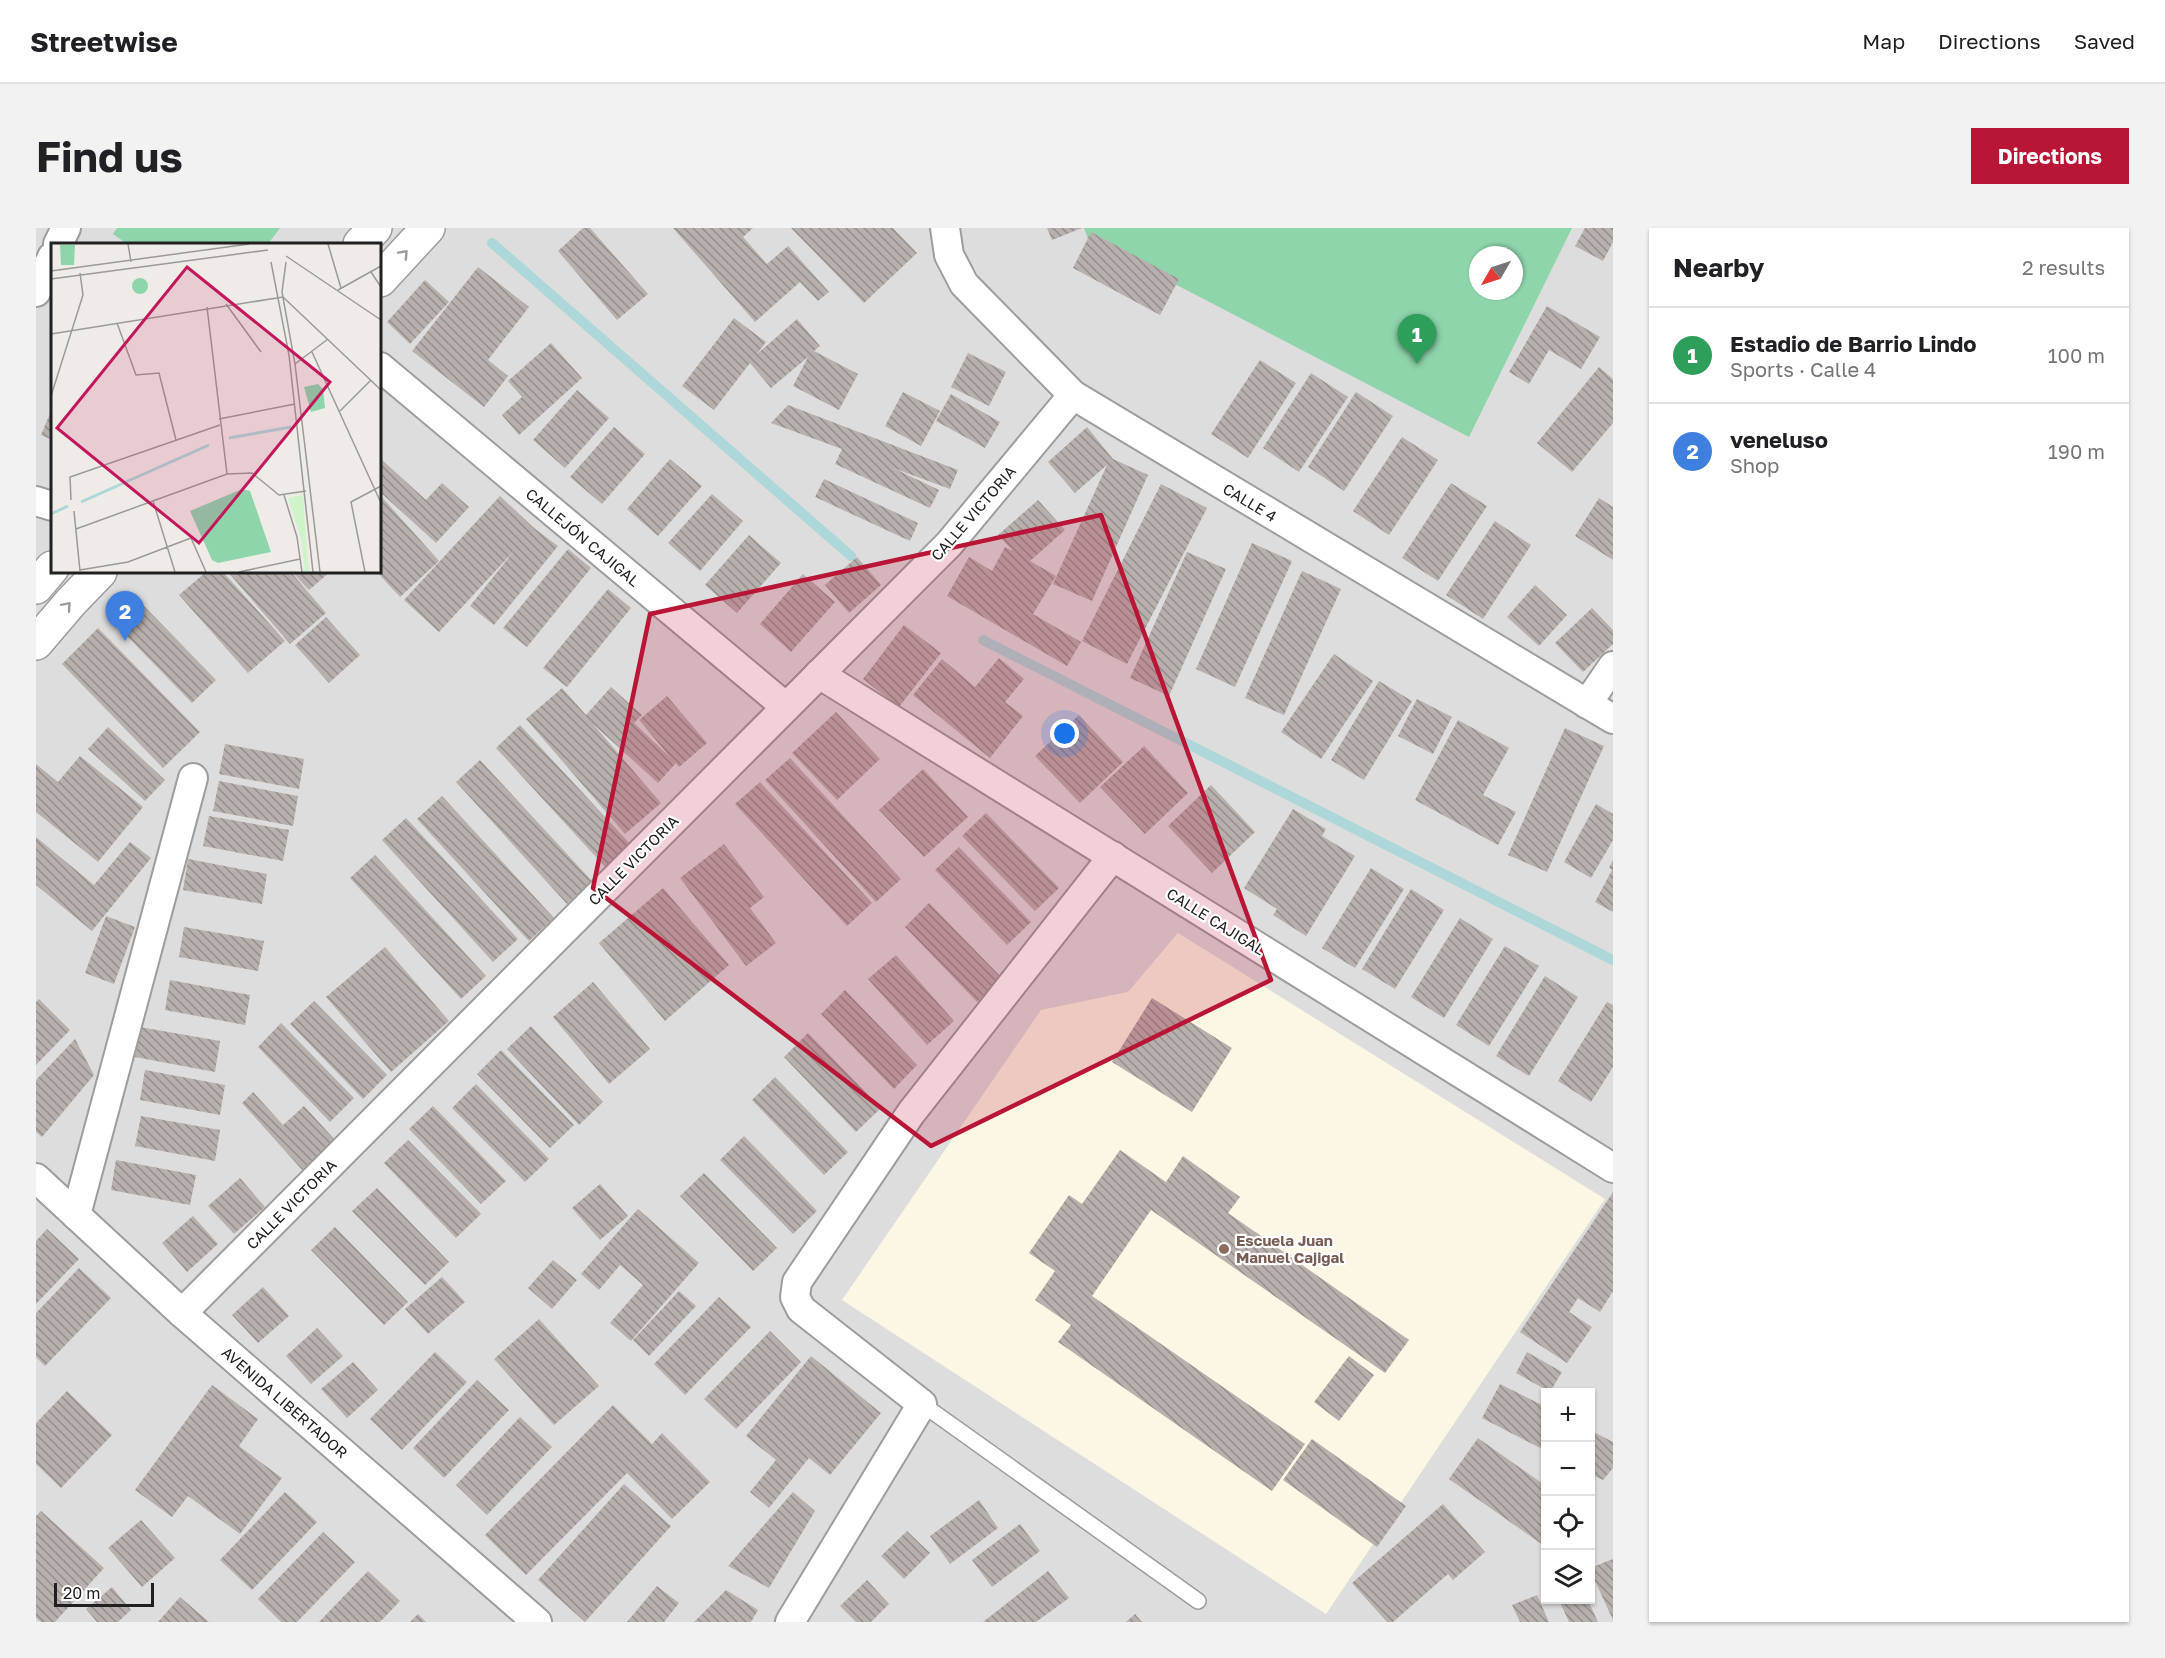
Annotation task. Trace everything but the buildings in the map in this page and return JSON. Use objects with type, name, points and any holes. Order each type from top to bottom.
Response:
[{"type":"street","points":[[58,243],[66,228]]},
{"type":"street","points":[[361,243],[375,228]]},
{"type":"street","points":[[381,279],[428,228]]},
{"type":"street","name":"CALLE 4","points":[[945,228],[949,255],[964,284],[1073,395],[1613,719]]},
{"type":"street","points":[[36,292],[51,259]]},
{"type":"street","name":"CALLEJÓN CAJIGAL","points":[[381,368],[786,707]]},
{"type":"street","name":"CALLE VICTORIA","points":[[182,1313],[949,544],[1073,395]]},
{"type":"street","points":[[36,501],[51,506]]},
{"type":"street","points":[[36,587],[51,569]]},
{"type":"street","points":[[36,643],[99,573]]},
{"type":"street","points":[[1587,704],[1613,666]]},
{"type":"street","name":"CALLE CAJIGAL","points":[[819,674],[1613,1168]]},
{"type":"street","points":[[76,1215],[192,778]]},
{"type":"street","points":[[790,1622],[922,1404],[801,1309],[795,1297],[797,1282],[911,1113],[1113,856]]},
{"type":"street","name":"AVENIDA LIBERTADOR","points":[[36,1178],[182,1313],[537,1622]]},
{"type":"lane","points":[[922,1404],[1198,1601]]},
{"type":"highlighted area","points":[[1101,515],[1271,980],[931,1146],[593,888],[650,614]]},
{"type":"shaded area","points":[[36,228],[1613,228],[1613,1622],[36,1622]]},
{"type":"shaded area","name":"Escuela Juan Manuel Cajigal","points":[[1178,933],[1605,1199],[1326,1614],[842,1300],[1041,1010],[1128,992]]},
{"type":"shaded area","points":[[137,1316],[197,1374],[142,1431],[79,1374]]},
{"type":"green space","points":[[117,228],[280,228],[269,243],[126,243],[113,234]]},
{"type":"green space","points":[[1084,228],[1572,228],[1469,437],[1088,239]]},
{"type":"waterway","points":[[492,243],[851,556]]},
{"type":"waterway","points":[[983,640],[1613,960]]},
{"type":"place","name":"Estadio de Barrio Lindo","points":[[1417,364]]},
{"type":"place","name":"veneluso","points":[[125,641]]},
{"type":"place","name":"Escuela Juan Manuel Cajigal","points":[[1224,1249]]}]
